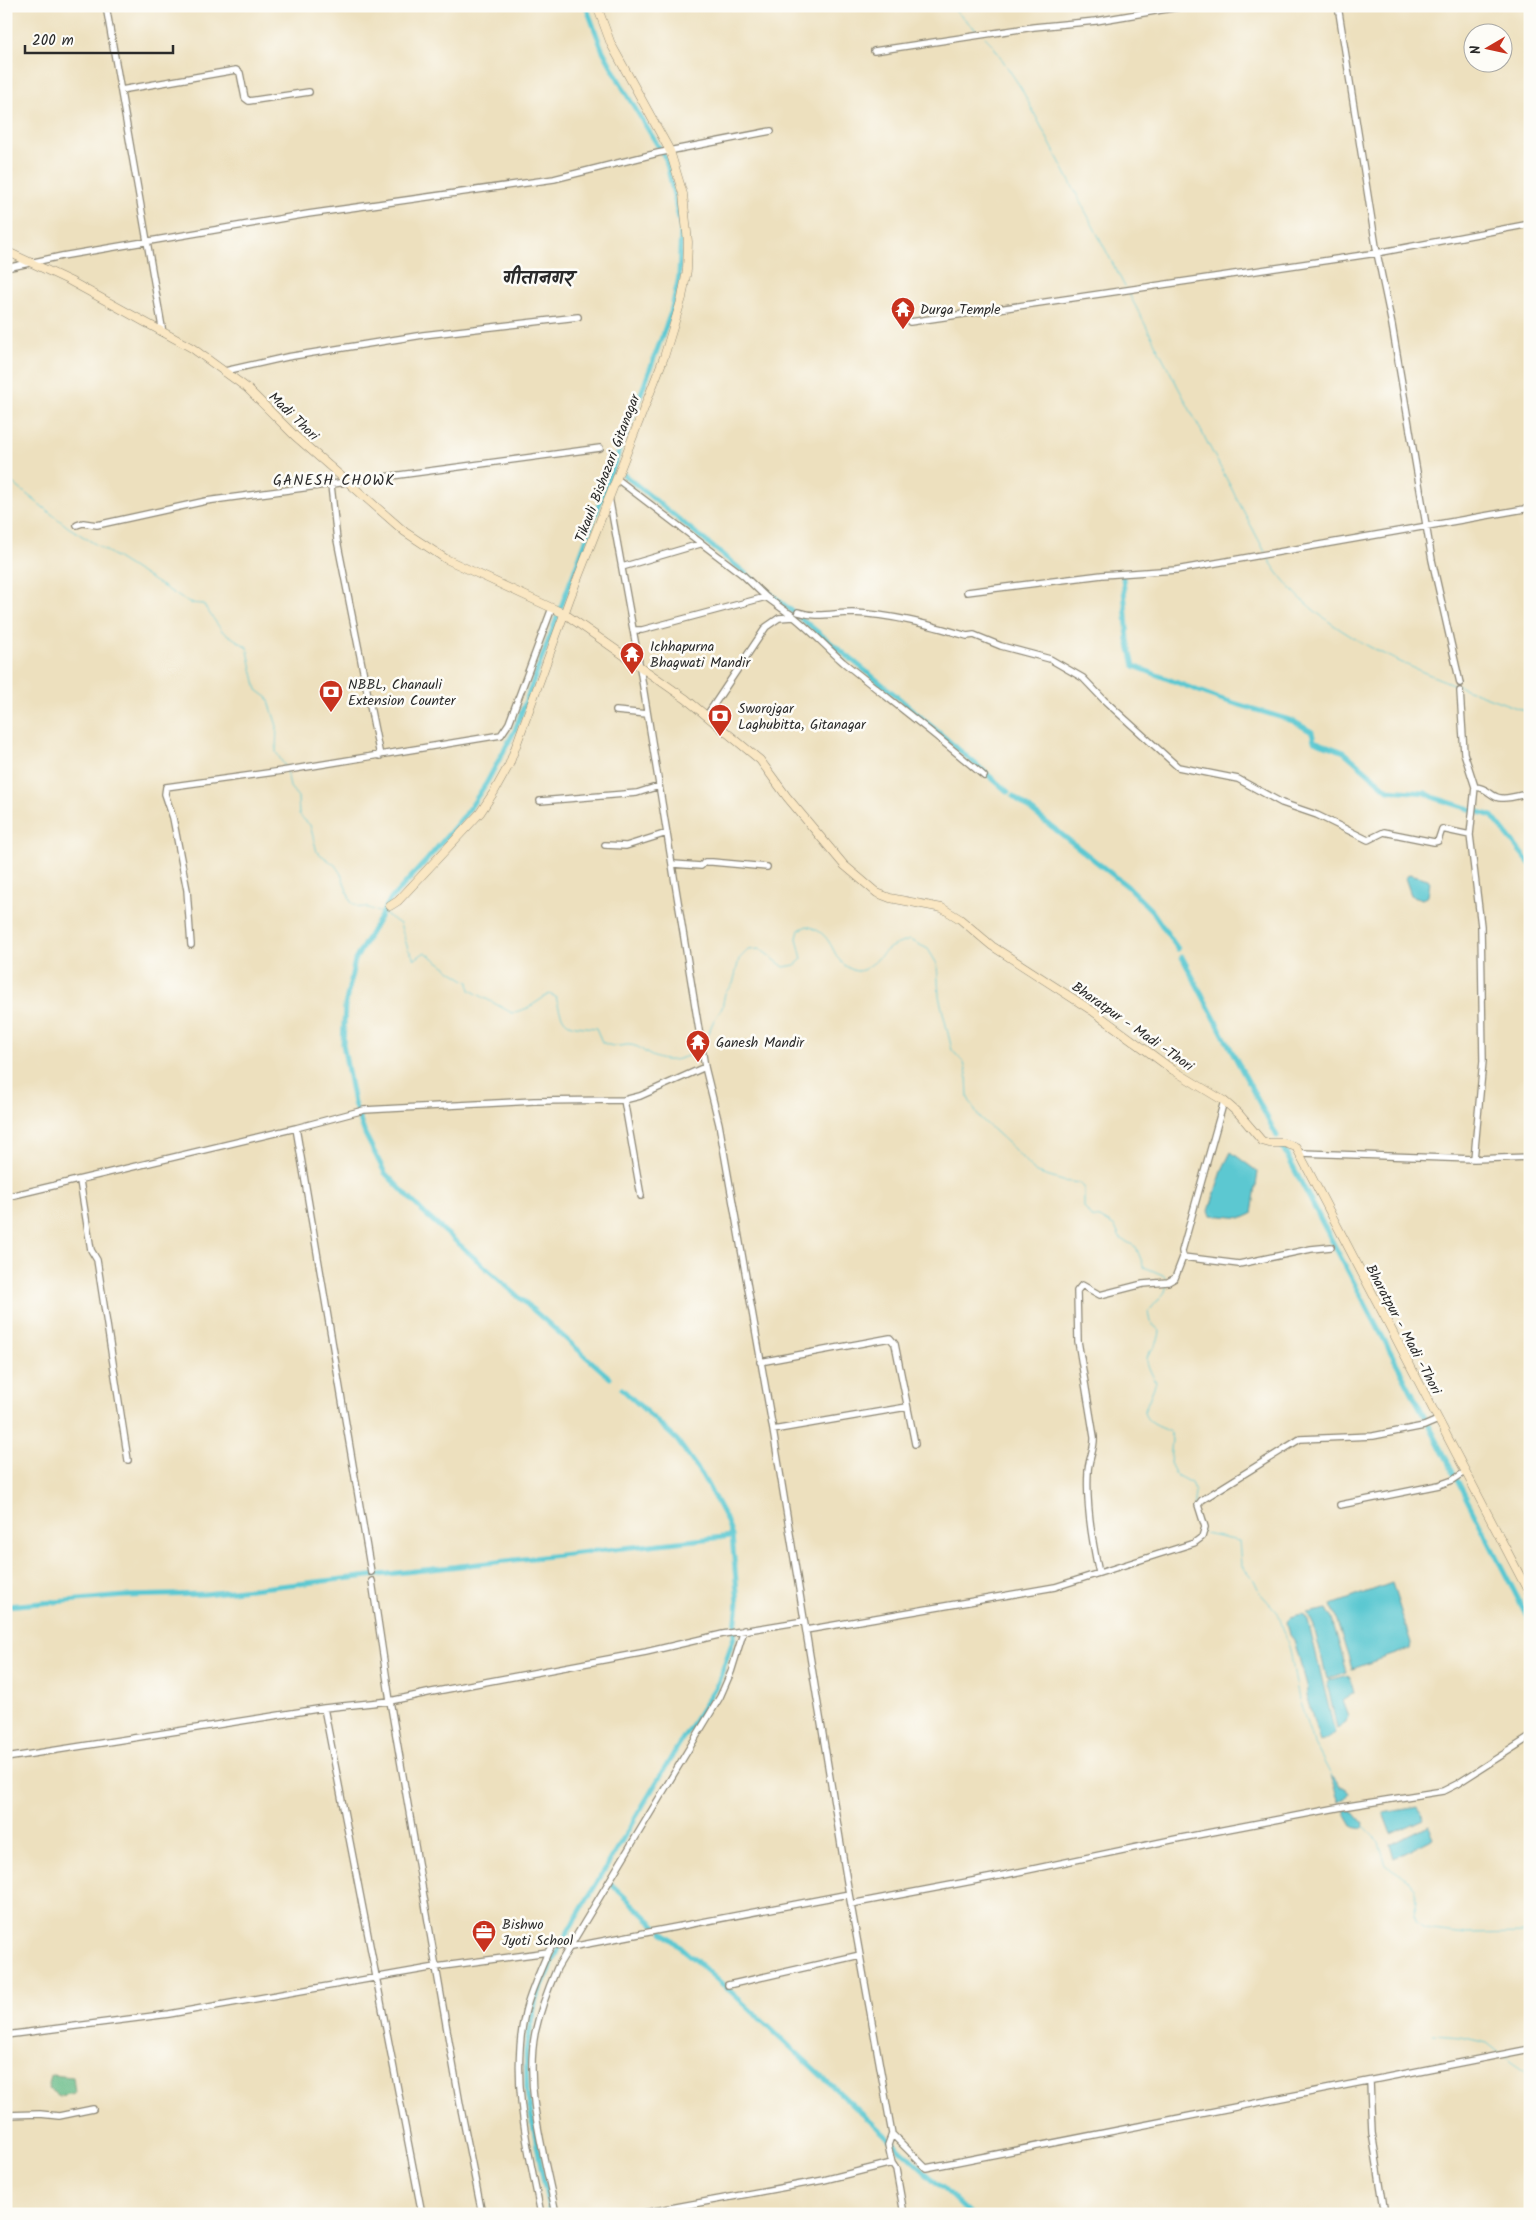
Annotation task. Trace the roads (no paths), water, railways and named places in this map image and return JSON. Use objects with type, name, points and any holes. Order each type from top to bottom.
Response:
[{"type":"main road","name":"Tikauli Bishazari Gitanagar","points":[[390,906],[398,901],[480,813],[509,765],[664,357],[682,298],[687,270],[688,242],[683,194],[669,151],[611,44],[597,6]]},
{"type":"main road","name":"Madi Thori","points":[[6,251],[70,281],[192,348],[247,388],[276,418],[347,483],[405,532],[446,559],[565,614]]},
{"type":"main road","name":"Bharatpur - Madi -Thori","points":[[565,614],[707,715],[760,760],[844,865],[877,893],[890,898],[942,908],[960,919],[992,946],[1094,1012],[1173,1070],[1224,1101],[1239,1114],[1262,1141],[1269,1144],[1291,1144],[1301,1153],[1346,1247],[1530,1595]]},
{"type":"street","points":[[106,6],[163,333]]},
{"type":"street","points":[[874,51],[1034,27],[1096,21],[1185,6]]},
{"type":"street","points":[[1338,6],[1376,253],[1392,325],[1432,560],[1460,683]]},
{"type":"street","points":[[121,90],[236,70],[240,73],[245,98],[249,101],[309,92]]},
{"type":"street","points":[[6,268],[27,262],[308,214],[554,179],[658,153],[770,132]]},
{"type":"street","points":[[910,322],[1376,253],[1530,224]]},
{"type":"street","points":[[225,371],[288,357],[423,335],[578,317]]},
{"type":"street","points":[[77,525],[83,523],[97,525],[206,501],[600,448]]},
{"type":"street","points":[[617,478],[700,544],[744,575],[766,597],[802,623],[844,662],[911,714],[984,776]]},
{"type":"street","points":[[331,485],[337,540],[380,756]]},
{"type":"street","points":[[609,498],[648,714],[658,786],[673,864],[706,1068],[719,1124],[806,1630],[891,2136],[888,2145],[892,2163],[896,2169],[904,2214]]},
{"type":"street","points":[[967,592],[1102,576],[1176,570],[1530,508]]},
{"type":"street","points":[[622,567],[700,544]]},
{"type":"street","points":[[633,630],[650,628],[766,597]]},
{"type":"street","points":[[191,945],[187,890],[173,818],[165,790],[166,787],[380,756],[501,735],[509,723],[554,609]]},
{"type":"street","points":[[798,612],[808,615],[852,613],[920,623],[967,636],[974,635],[1001,646],[1050,659],[1083,678],[1104,700],[1178,766],[1238,778],[1282,803],[1317,815],[1368,840],[1384,832],[1434,842],[1438,841],[1442,829],[1470,836]]},
{"type":"street","points":[[707,715],[766,627],[779,618],[793,617],[789,613]]},
{"type":"street","points":[[1460,691],[1464,753],[1475,787],[1470,836],[1481,926],[1483,1061],[1474,1159]]},
{"type":"street","points":[[616,711],[648,714]]},
{"type":"street","points":[[540,802],[637,793],[658,786]]},
{"type":"street","points":[[1475,787],[1485,788],[1494,796],[1500,798],[1530,794]]},
{"type":"street","points":[[605,845],[626,846],[667,833]]},
{"type":"street","points":[[673,864],[702,866],[705,862],[712,862],[767,867]]},
{"type":"street","points":[[6,1197],[80,1181],[360,1111],[534,1101],[624,1100],[640,1096],[706,1068]]},
{"type":"street","points":[[624,1100],[641,1196]]},
{"type":"street","points":[[1099,1573],[1093,1543],[1088,1480],[1088,1469],[1094,1437],[1078,1342],[1077,1291],[1082,1285],[1100,1295],[1142,1284],[1168,1282],[1175,1278],[1183,1257],[1182,1251],[1224,1101]]},
{"type":"street","points":[[296,1128],[371,1572]]},
{"type":"street","points":[[1301,1153],[1474,1159],[1530,1157]]},
{"type":"street","points":[[80,1181],[91,1250],[97,1260],[128,1460]]},
{"type":"street","points":[[1183,1257],[1239,1264],[1311,1249],[1331,1247]]},
{"type":"street","points":[[760,1362],[890,1338],[895,1344],[915,1444]]},
{"type":"street","points":[[772,1430],[908,1407]]},
{"type":"street","points":[[806,1630],[1055,1588],[1194,1543],[1202,1537],[1205,1527],[1198,1505],[1202,1500],[1300,1438],[1373,1436],[1424,1426],[1438,1420]]},
{"type":"street","points":[[1340,1505],[1439,1484],[1453,1480],[1465,1472]]},
{"type":"street","points":[[372,1581],[390,1701],[436,1967],[482,2214]]},
{"type":"street","points":[[6,1758],[324,1708],[390,1701],[646,1652],[731,1633],[804,1621]]},
{"type":"street","points":[[556,2214],[539,2126],[532,2065],[535,2034],[545,1994],[568,1947],[720,1697],[731,1672],[742,1631]]},
{"type":"street","points":[[324,1708],[422,2214]]},
{"type":"street","points":[[851,1904],[1342,1807],[1443,1791],[1530,1737]]},
{"type":"street","points":[[541,2214],[522,2108],[521,2039],[525,2012],[548,1952],[553,1944],[568,1947],[849,1894]]},
{"type":"street","points":[[6,2035],[169,2014],[378,1979],[436,1967],[548,1952]]},
{"type":"street","points":[[728,1985],[860,1956]]},
{"type":"street","points":[[891,2136],[926,2168],[1530,2049]]},
{"type":"street","points":[[1370,2081],[1372,2133],[1384,2214]]},
{"type":"street","points":[[6,2115],[40,2114],[59,2116],[93,2109]]},
{"type":"street","points":[[638,2214],[824,2180],[892,2163]]},
{"type":"water","points":[[1410,874],[1428,879],[1430,882],[1428,896],[1422,899],[1411,895],[1405,878]]},
{"type":"water","points":[[1231,1152],[1258,1172],[1252,1214],[1243,1218],[1211,1215],[1209,1211],[1223,1168]]},
{"type":"water","points":[[1392,1583],[1411,1643],[1410,1649],[1352,1669],[1332,1605]]},
{"type":"water","points":[[1327,1609],[1331,1616],[1347,1672],[1327,1679],[1314,1627],[1307,1613]]},
{"type":"water","points":[[1303,1614],[1308,1621],[1335,1733],[1320,1742],[1306,1695],[1308,1690],[1287,1622],[1291,1617]]},
{"type":"water","points":[[1349,1675],[1354,1693],[1342,1701],[1348,1717],[1346,1723],[1337,1729],[1327,1683],[1329,1680]]},
{"type":"water","points":[[1331,1776],[1340,1787],[1344,1787],[1349,1793],[1346,1798],[1340,1801]]},
{"type":"water","points":[[1418,1807],[1424,1819],[1391,1834],[1383,1813]]},
{"type":"water","points":[[1345,1809],[1351,1809],[1363,1823],[1362,1828],[1352,1826],[1345,1814]]},
{"type":"water","points":[[1429,1825],[1434,1838],[1394,1858],[1390,1844]]},
{"type":"waterway","points":[[586,6],[602,49],[627,95],[666,159],[681,228],[679,277],[671,312],[625,437]]},
{"type":"waterway","points":[[950,6],[980,33]]},
{"type":"waterway","points":[[985,37],[992,44],[1021,88],[1125,287]]},
{"type":"waterway","points":[[1128,292],[1265,552]]},
{"type":"waterway","points":[[610,1378],[425,1214],[385,1173],[365,1134],[354,1103],[343,1044],[345,1006],[355,960],[390,900],[468,811],[487,782],[515,730],[620,449]]},
{"type":"waterway","points":[[623,474],[894,694],[1008,792]]},
{"type":"waterway","points":[[6,481],[10,481],[68,527],[189,603],[203,604],[222,631],[247,647],[257,690],[268,698],[277,726],[276,752],[286,768]]},
{"type":"waterway","points":[[1268,558],[1290,588],[1318,613],[1350,635],[1385,655],[1530,713]]},
{"type":"waterway","points":[[1123,577],[1128,640],[1134,666],[1217,698],[1293,721],[1312,732],[1314,741],[1344,752],[1388,790],[1426,793],[1435,798],[1492,816],[1530,864]]},
{"type":"waterway","points":[[287,771],[290,787],[298,797],[299,815],[310,825],[317,852],[335,865],[341,874],[351,902],[359,907],[369,908],[388,916],[400,924],[408,949],[415,959],[425,952],[469,982],[470,990],[512,1013],[528,1008],[549,994],[556,997],[561,1014],[567,1023],[596,1028],[602,1042],[608,1045],[631,1045],[639,1047],[655,1057],[668,1060],[680,1059],[699,1050]]},
{"type":"waterway","points":[[1013,796],[1127,886],[1152,911],[1178,949]]},
{"type":"waterway","points":[[704,1043],[714,1020],[722,1008],[725,993],[733,984],[739,959],[748,950],[760,949],[784,967],[795,965],[802,959],[797,938],[799,930],[807,926],[824,935],[845,966],[858,971],[868,967],[891,947],[910,940],[928,949],[937,964],[939,996],[952,1050],[964,1063],[967,1074],[968,1098],[978,1116],[1014,1149],[1036,1173],[1063,1181],[1079,1183],[1084,1187],[1084,1207],[1091,1217],[1100,1218],[1115,1227],[1120,1238],[1136,1247],[1144,1267],[1163,1275],[1167,1280]]},
{"type":"waterway","points":[[1182,957],[1277,1136]]},
{"type":"waterway","points":[[1282,1146],[1427,1421]]},
{"type":"waterway","points":[[1167,1284],[1165,1292],[1148,1312],[1150,1322],[1160,1331],[1158,1340],[1147,1357],[1147,1362],[1156,1382],[1144,1412],[1150,1422],[1169,1431],[1172,1439],[1170,1463],[1176,1475],[1191,1483],[1195,1492],[1193,1511],[1202,1532]]},
{"type":"waterway","points":[[550,2214],[527,2093],[526,2050],[536,1999],[563,1940],[681,1741],[718,1683],[734,1637],[738,1603],[732,1536],[726,1519],[702,1475],[677,1440],[622,1389]]},
{"type":"waterway","points":[[1429,1425],[1455,1476]]},
{"type":"waterway","points":[[1457,1480],[1530,1622]]},
{"type":"waterway","points":[[1205,1534],[1239,1541],[1241,1565],[1254,1580],[1260,1593],[1278,1613],[1290,1650],[1299,1700],[1312,1739],[1332,1777]]},
{"type":"waterway","points":[[6,1606],[125,1596],[205,1594],[732,1536]]},
{"type":"waterway","points":[[1363,1826],[1379,1842],[1386,1865],[1407,1879],[1414,1887],[1417,1900],[1414,1915],[1415,1922],[1424,1929],[1466,1934],[1530,1933]]},
{"type":"waterway","points":[[612,1885],[657,1927]]},
{"type":"waterway","points":[[663,1932],[729,1990],[970,2214]]},
{"type":"waterway","points":[[1433,2035],[1461,2037],[1487,2043],[1500,2053]]},
{"type":"waterway","points":[[1505,2056],[1525,2070],[1530,2076]]},
{"type":"place","name":"Durga Temple","points":[[903,330]]},
{"type":"place","name":"Ichhapurna Bhagwati Mandir","points":[[632,675]]},
{"type":"place","name":"NBBL, Chanauli Extension Counter","points":[[331,713]]},
{"type":"place","name":"Sworojgar Laghubitta, Gitanagar","points":[[720,737]]},
{"type":"place","name":"Ganesh Mandir","points":[[698,1063]]},
{"type":"place","name":"Bishwo Jyoti School","points":[[484,1953]]},
{"type":"district","name":"गीतानगर","points":[[538,277]]},
{"type":"district","name":"GANESH CHOWK","points":[[334,480]]}]
